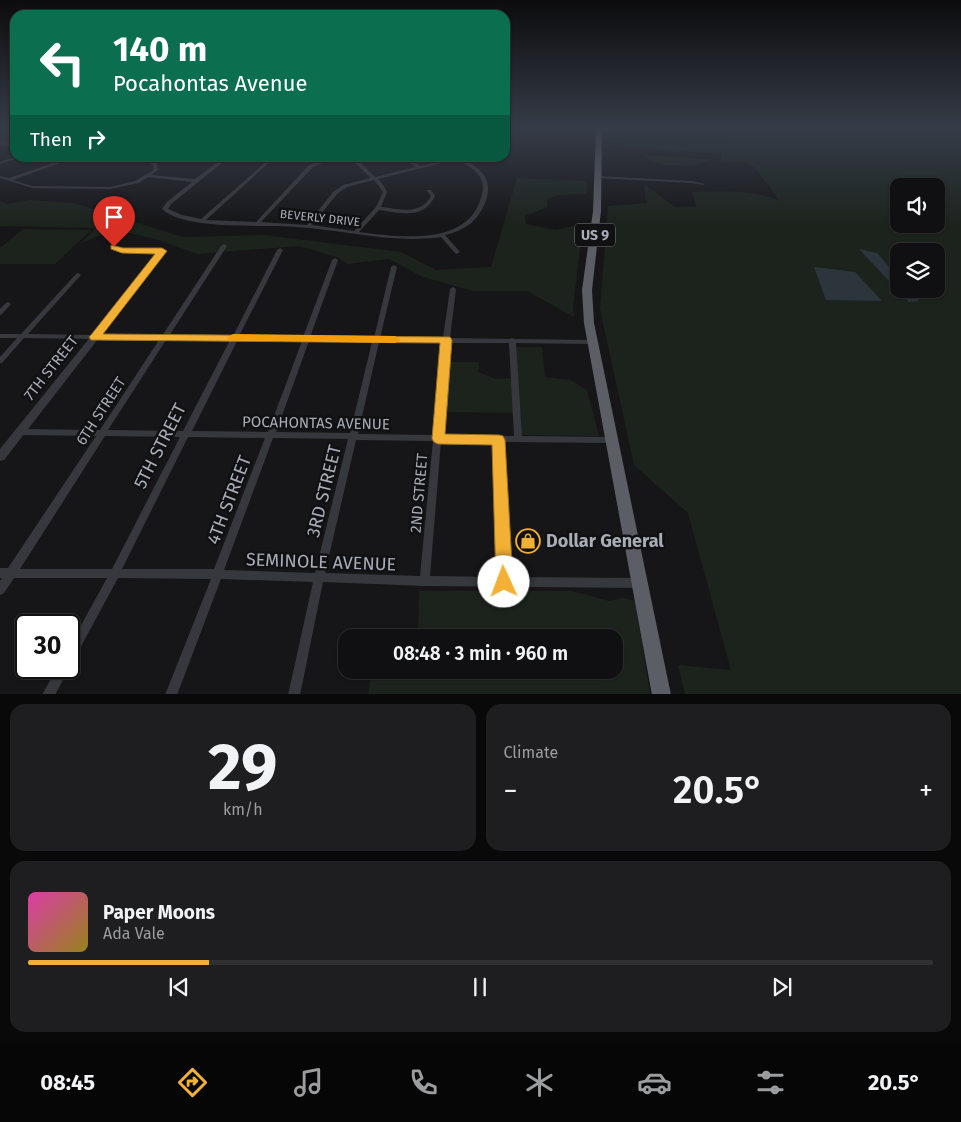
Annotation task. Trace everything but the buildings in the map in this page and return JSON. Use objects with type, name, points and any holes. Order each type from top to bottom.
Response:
[{"type":"highway","name":"US 9","points":[[599,160],[597,211],[587,299],[592,342],[662,694]]},
{"type":"street","points":[[8,180],[60,162]]},
{"type":"street","points":[[0,177],[32,187],[110,188],[137,182],[149,176],[156,167],[153,162]]},
{"type":"street","name":"BEVERLY DRIVE","points":[[220,162],[165,208],[173,214],[229,224],[309,226],[417,238],[442,235],[458,229],[476,217],[487,190],[487,183],[483,175],[465,162]]},
{"type":"street","points":[[203,220],[268,162]]},
{"type":"street","points":[[257,224],[311,166],[319,162]]},
{"type":"street","points":[[356,232],[378,208],[385,192],[380,184],[357,162]]},
{"type":"street","points":[[411,162],[418,167]]},
{"type":"street","points":[[309,226],[334,193],[345,186],[441,162]]},
{"type":"street","points":[[149,176],[197,181]]},
{"type":"street","points":[[598,177],[703,184]]},
{"type":"street","points":[[378,208],[422,210],[430,204],[433,196],[429,191]]},
{"type":"street","points":[[442,235],[457,252]]},
{"type":"street","name":"6TH STREET","points":[[0,590],[5,573],[102,434],[224,246]]},
{"type":"street","name":"7TH STREET","points":[[0,457],[162,251],[122,250],[114,247]]},
{"type":"street","name":"5TH STREET","points":[[80,637],[114,575],[280,250]]},
{"type":"street","name":"4TH STREET","points":[[171,694],[270,437],[335,260]]},
{"type":"street","name":"3RD STREET","points":[[294,694],[319,577],[394,267]]},
{"type":"street","points":[[0,361],[78,275]]},
{"type":"street","name":"2ND STREET","points":[[425,582],[446,340],[453,288]]},
{"type":"street","points":[[0,312],[8,304]]},
{"type":"street","points":[[0,336],[592,342]]},
{"type":"street","points":[[512,340],[518,439]]},
{"type":"street","name":"POCAHONTAS AVENUE","points":[[20,432],[270,437],[612,440]]},
{"type":"street","points":[[499,440],[504,582]]},
{"type":"street","name":"SEMINOLE AVENUE","points":[[5,573],[218,574],[425,582],[640,583]]},
{"type":"street","points":[[48,694],[57,679]]},
{"type":"shaded area","points":[[650,160],[711,160],[690,166],[666,165]]},
{"type":"shaded area","points":[[716,160],[961,160],[961,694],[685,694],[678,665],[731,670],[688,513],[634,465],[600,309],[608,206],[646,203],[644,184],[675,207],[696,206],[692,192],[725,191],[759,194],[780,201],[755,168],[746,163]]},
{"type":"shaded area","points":[[517,178],[587,181],[586,194],[557,195],[547,199],[547,207],[525,216],[526,224],[555,230],[583,224],[573,307],[574,317],[527,291],[473,291],[423,277],[389,259],[347,264],[337,257],[299,246],[197,254],[159,240],[131,233],[106,233],[81,243],[96,228],[0,226],[0,200],[7,204],[30,200],[74,203],[183,237],[264,235],[401,252],[436,270],[491,267]]},
{"type":"shaded area","points":[[23,229],[91,230],[55,264],[0,264],[0,248]]},
{"type":"shaded area","points":[[859,249],[877,253],[890,268],[890,282]]},
{"type":"shaded area","points":[[814,267],[855,272],[882,301],[826,300]]},
{"type":"shaded area","points":[[905,298],[916,298],[919,301],[909,302]]},
{"type":"shaded area","points":[[516,347],[542,347],[545,377],[570,380],[587,390],[599,436],[522,435],[521,413],[442,412],[449,362],[479,362],[478,372],[496,379],[517,378]]},
{"type":"shaded area","points":[[419,591],[572,591],[609,601],[624,598],[635,601],[650,694],[368,694],[371,679],[623,679],[623,629],[418,629]]},
{"type":"slow traffic","points":[[233,338],[395,340]]},
{"type":"place","name":"Dollar General","points":[[528,541]]},
{"type":"route","points":[[114,247],[117,250],[162,251],[95,337],[446,340],[438,439],[499,440],[504,582]]}]
